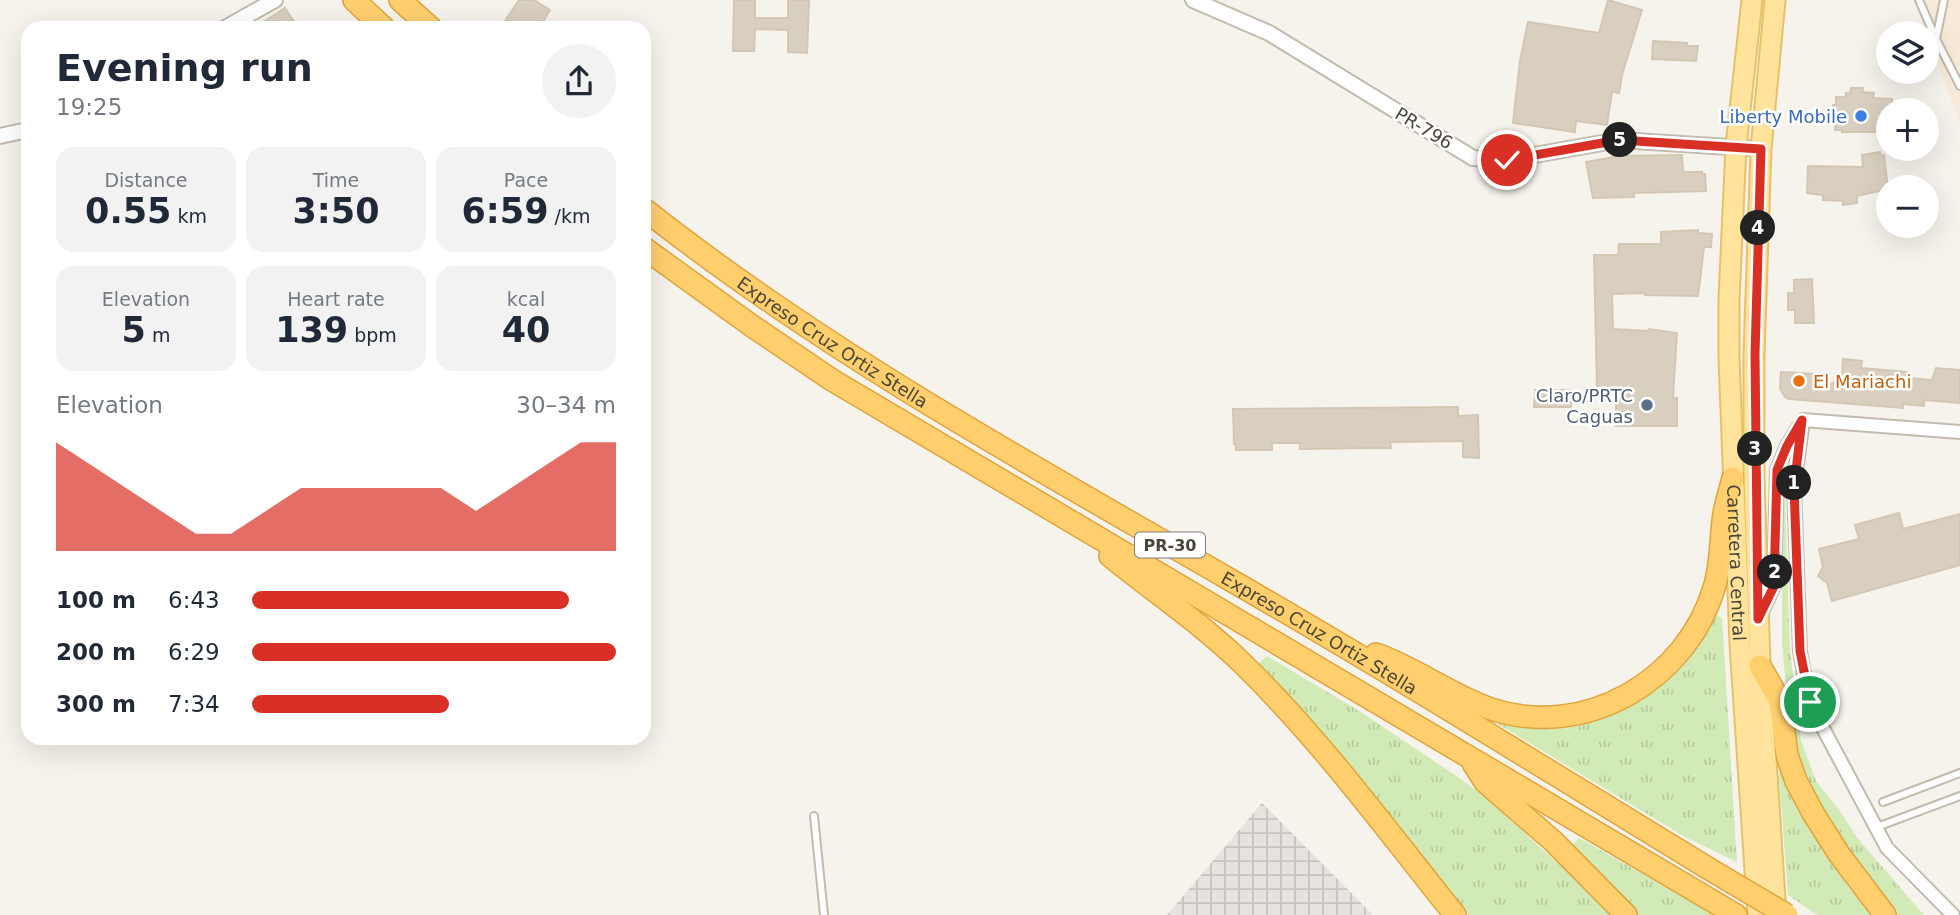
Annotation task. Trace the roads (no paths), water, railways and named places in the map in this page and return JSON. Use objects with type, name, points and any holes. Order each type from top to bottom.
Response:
[{"type":"highway","points":[[400,0],[423,21]]},
{"type":"highway","points":[[356,2],[376,21]]},
{"type":"highway","name":"Expreso Cruz Ortiz Stella","points":[[651,214],[731,274],[886,377],[1332,639],[1787,915]]},
{"type":"highway","name":"Expreso Cruz Ortiz Stella","points":[[651,253],[832,380],[1736,915]]},
{"type":"highway","points":[[1332,639],[1404,664],[1441,686],[1492,709],[1541,717],[1569,716],[1604,706],[1654,678],[1671,663],[1694,630],[1714,590],[1724,515],[1734,478]]},
{"type":"highway","points":[[1051,509],[1141,581],[1199,623],[1242,663],[1313,737],[1455,915]]},
{"type":"highway","points":[[1760,666],[1780,701],[1787,755],[1796,780],[1839,854],[1885,915]]},
{"type":"highway","points":[[1468,755],[1485,782],[1553,841],[1626,915]]},
{"type":"main road","name":"Carretera Central","points":[[1752,0],[1736,146],[1729,299],[1741,657],[1758,915]]},
{"type":"main road","name":"Carretera Central","points":[[1775,0],[1761,149],[1755,354],[1758,619],[1776,915]]},
{"type":"street","points":[[238,21],[275,0]]},
{"type":"street","name":"PR-796","points":[[1193,0],[1269,33],[1474,158],[1507,160],[1619,140],[1761,149]]},
{"type":"street","points":[[0,136],[21,132]]},
{"type":"street","points":[[1758,619],[1774,586],[1777,470],[1802,420]]},
{"type":"street","points":[[1802,420],[1960,432]]},
{"type":"street","points":[[1802,420],[1794,487],[1802,664],[1810,702],[1886,848],[1953,915]]},
{"type":"lane","points":[[1919,0],[1928,21]]},
{"type":"lane","points":[[1939,24],[1944,0]]},
{"type":"lane","points":[[1939,45],[1960,86]]},
{"type":"lane","points":[[1883,802],[1960,773]]},
{"type":"lane","points":[[1876,827],[1960,796]]},
{"type":"lane","points":[[814,816],[824,915]]},
{"type":"place","name":"Liberty Mobile","points":[[1861,116]]},
{"type":"place","name":"El Mariachi","points":[[1799,381]]},
{"type":"place","name":"Claro/PRTC Caguas","points":[[1647,405]]}]
